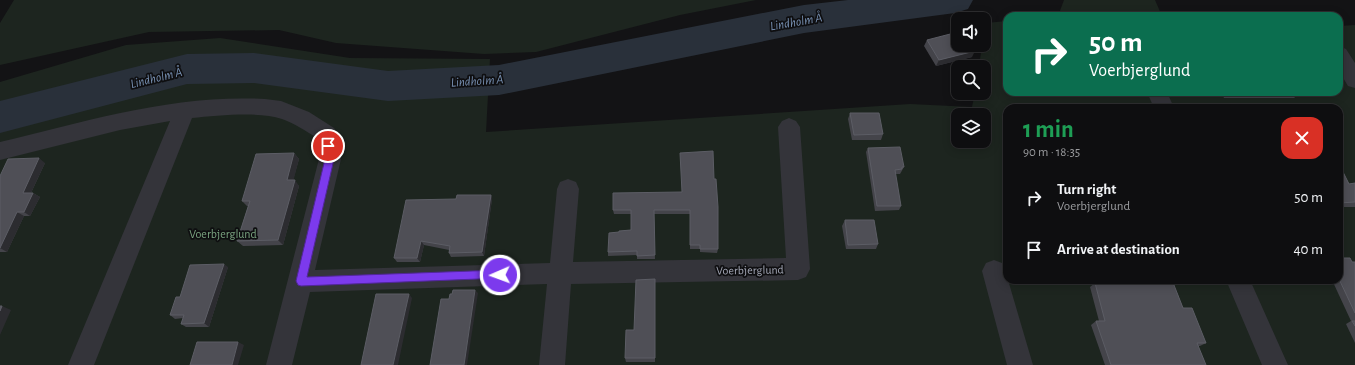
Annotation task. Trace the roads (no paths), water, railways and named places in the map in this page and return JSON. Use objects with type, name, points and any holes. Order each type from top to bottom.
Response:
[{"type":"street","points":[[1343,60],[1355,80]]},
{"type":"street","points":[[0,151],[117,123],[185,110],[231,107],[272,108],[305,119],[327,134],[330,159],[279,365]]},
{"type":"street","points":[[81,365],[185,110]]},
{"type":"street","name":"Voerbjerglund","points":[[301,281],[561,273],[798,269],[789,127]]},
{"type":"street","points":[[552,365],[568,189]]},
{"type":"street","points":[[994,271],[1020,365]]},
{"type":"street","points":[[1240,284],[1275,365]]},
{"type":"waterway","name":"Lindholm Å","points":[[0,117],[187,69],[254,68],[388,86],[499,80],[804,19],[955,0]]}]
